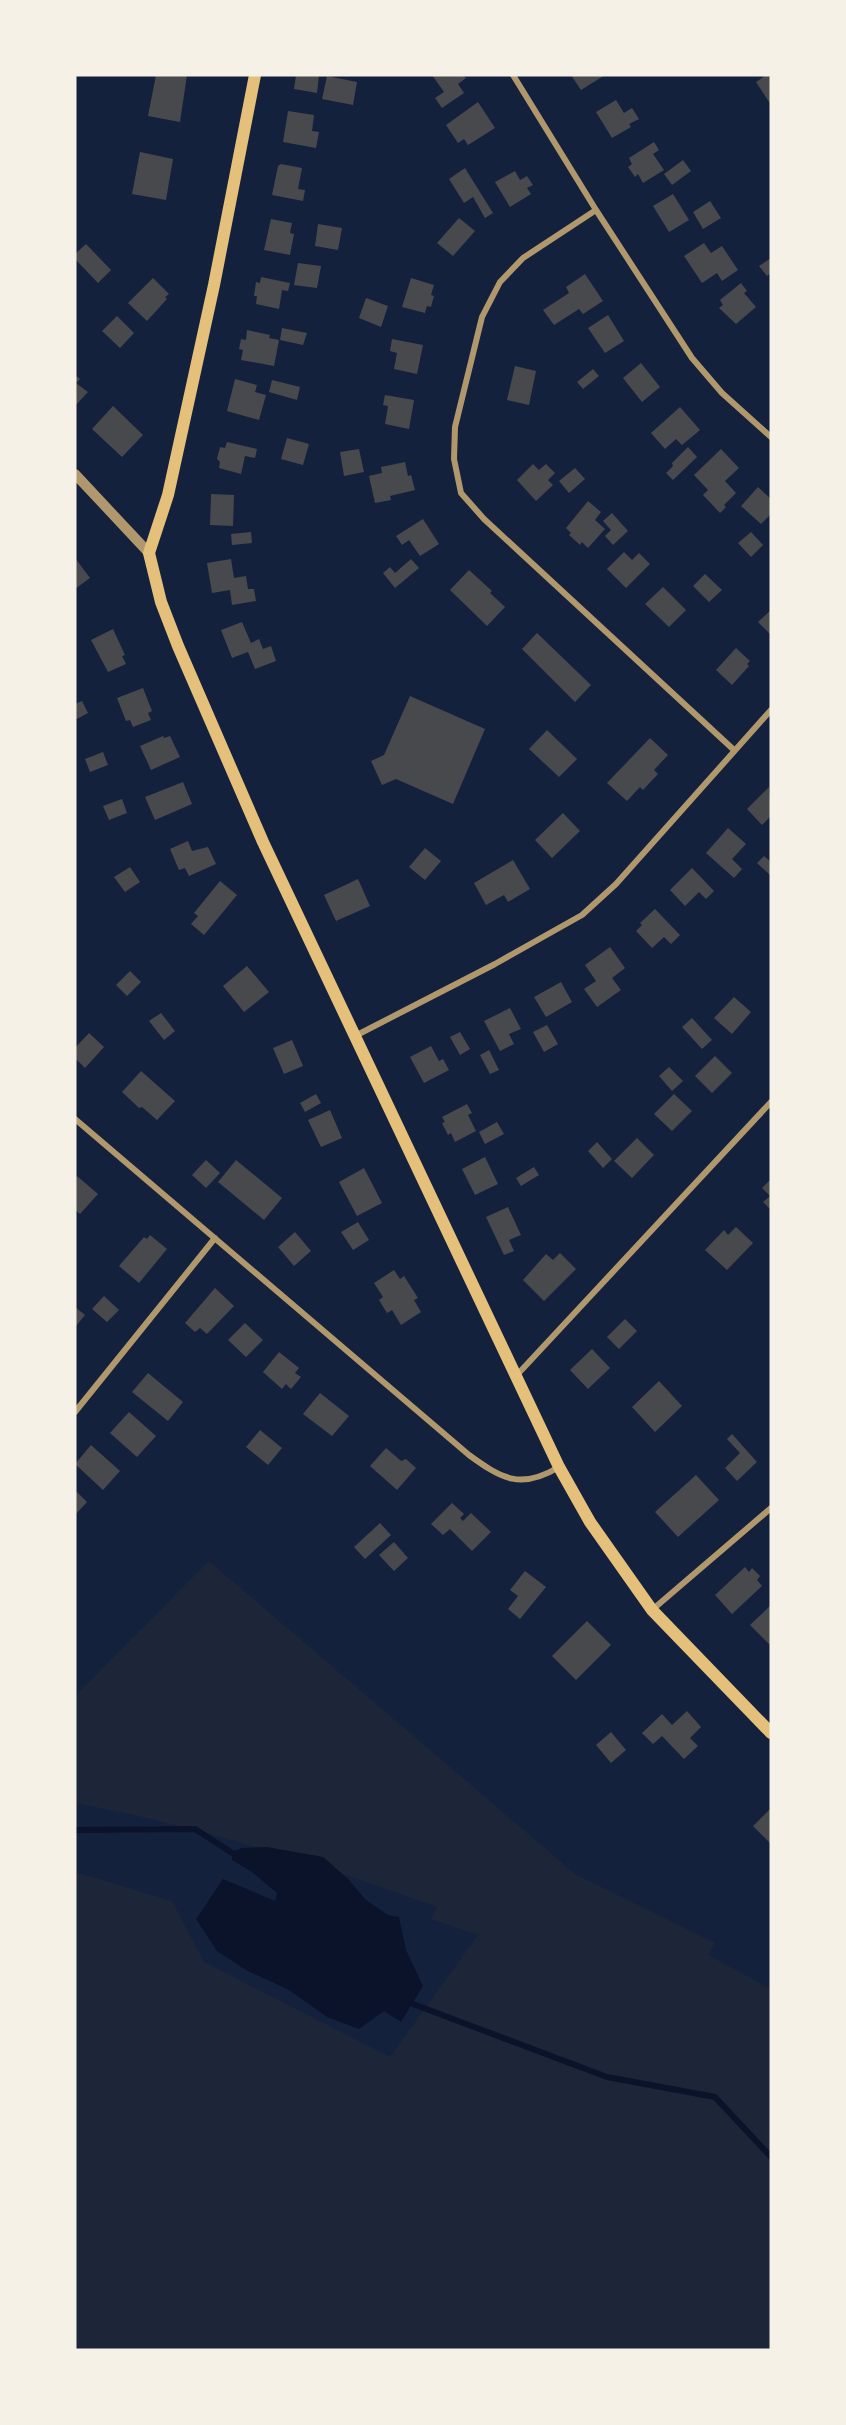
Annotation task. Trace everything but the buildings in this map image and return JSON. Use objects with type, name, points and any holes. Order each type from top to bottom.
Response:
[{"type":"main road","points":[[255,75],[214,285],[168,495],[149,553],[161,602],[263,842],[559,1467],[590,1522],[652,1610],[771,1733]]},
{"type":"street","points":[[513,75],[596,210],[692,358],[722,393],[771,437]]},
{"type":"street","points":[[596,210],[523,258],[500,282],[482,317],[455,427],[454,459],[461,493],[484,519],[734,750]]},
{"type":"street","points":[[75,474],[149,553]]},
{"type":"street","points":[[355,1036],[495,964],[582,915],[616,884],[771,710]]},
{"type":"street","points":[[516,1377],[771,1102]]},
{"type":"street","points":[[75,1119],[469,1455],[493,1472],[518,1480],[542,1477],[559,1467]]},
{"type":"street","points":[[75,1412],[215,1238]]},
{"type":"street","points":[[652,1610],[771,1508]]},
{"type":"shaded area","points":[[209,1561],[575,1874],[715,1943],[708,1955],[771,1989],[771,2350],[83,2350],[75,2344],[75,1872],[172,1901],[204,1962],[390,2057],[478,1935],[431,1919],[437,1907],[348,1876],[258,1847],[167,1823],[75,1803],[75,1696]]},
{"type":"shaded area","points":[[267,1847],[323,1857],[348,1879],[366,1900],[388,1915],[399,1917],[406,1950],[423,1986],[401,2022],[384,2011],[359,2029],[327,2017],[289,1990],[246,1970],[217,1951],[196,1919],[223,1879],[275,1901],[277,1893],[252,1872],[232,1860],[232,1852],[242,1848]]},
{"type":"waterway","points":[[75,1830],[195,1829],[237,1856]]},
{"type":"waterway","points":[[408,1998],[413,2004],[607,2077],[715,2097],[771,2157]]}]
